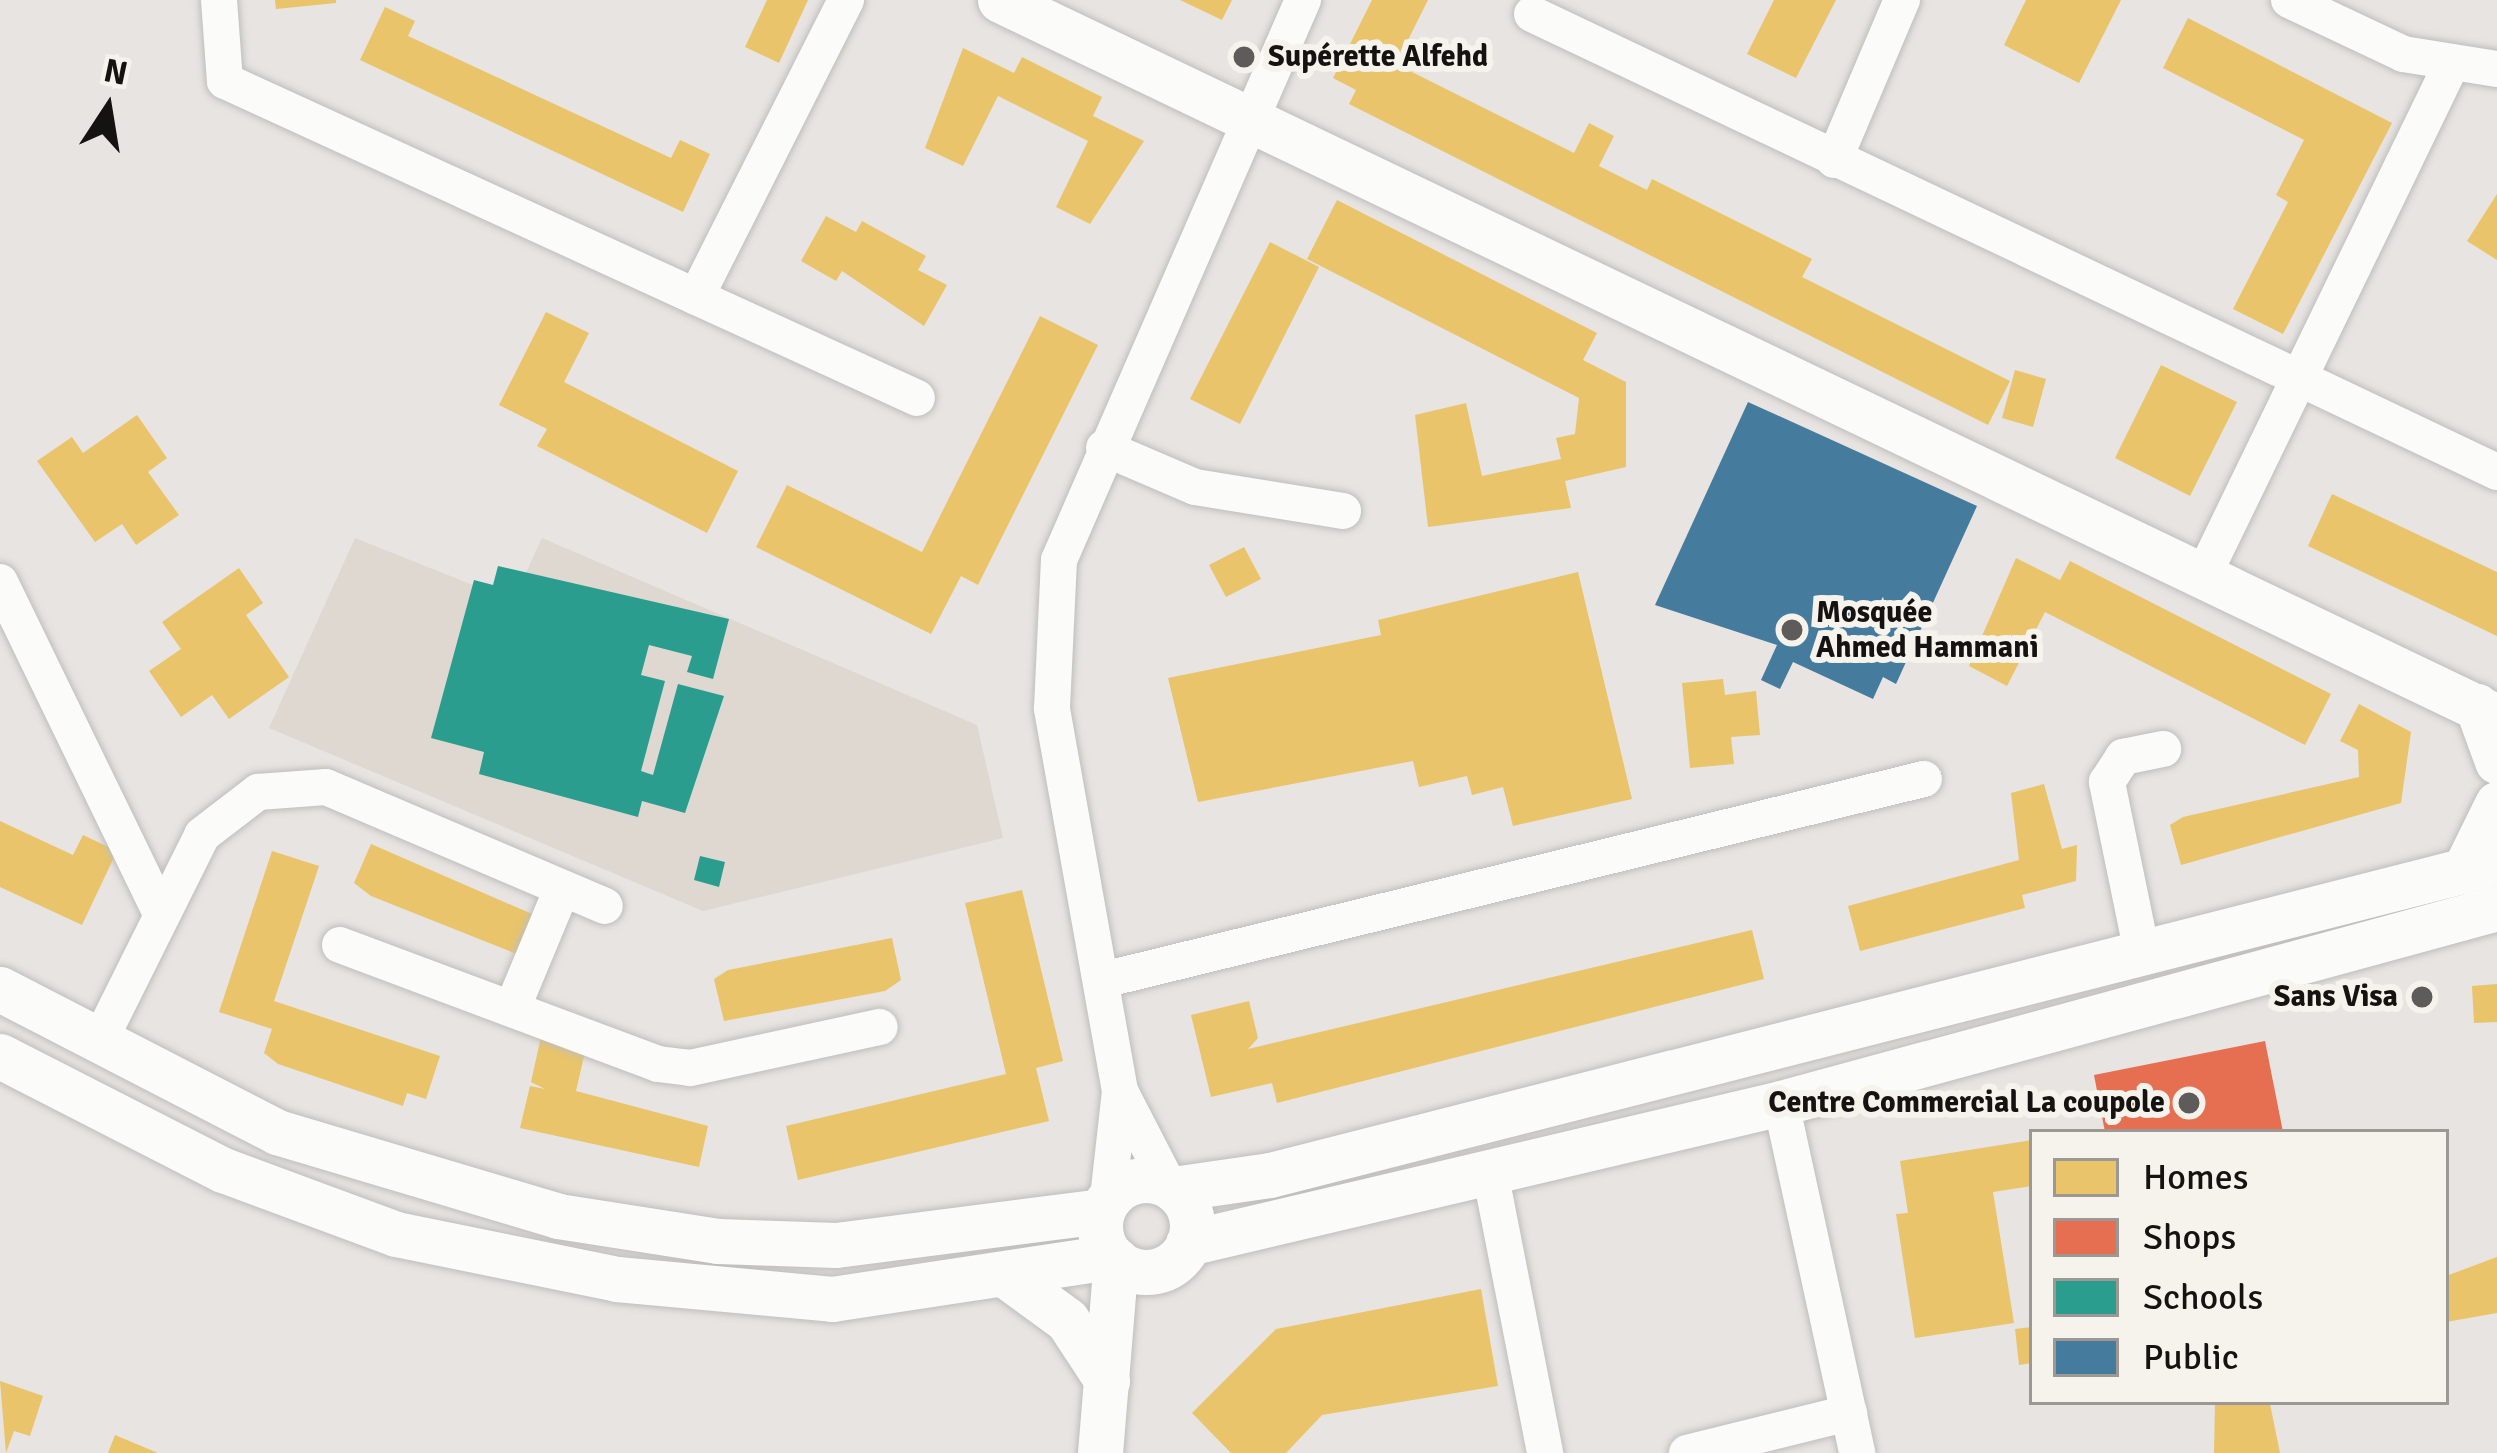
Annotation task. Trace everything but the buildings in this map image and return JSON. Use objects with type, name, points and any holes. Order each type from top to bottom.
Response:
[{"type":"main road","points":[[1000,0],[2206,571],[2487,712],[2497,761]]},
{"type":"main road","points":[[10,994],[98,1044],[277,1132],[384,1169],[641,1232],[836,1245],[1105,1205],[1132,1182],[1171,1188],[1270,1175],[2481,866],[2497,804]]},
{"type":"main road","points":[[4,1065],[223,1170],[396,1234],[712,1294],[832,1299],[1114,1258],[1178,1255],[1490,1172],[1781,1103],[2497,908]]},
{"type":"main road","points":[[1104,1415],[1178,1255],[1190,1212],[1171,1188]]},
{"type":"main road","points":[[1104,1415],[1114,1258],[1105,1205]]},
{"type":"main road","points":[[1008,1277],[1067,1320],[1104,1415]]},
{"type":"street","points":[[219,0],[225,81],[917,398]]},
{"type":"street","points":[[696,297],[846,0]]},
{"type":"street","points":[[1105,1205],[1120,1091],[1107,979],[1052,708],[1050,638],[1059,560],[1303,0]]},
{"type":"street","points":[[1834,160],[1903,0]]},
{"type":"street","points":[[2290,0],[2451,64],[2497,69]]},
{"type":"street","points":[[1532,14],[2297,384],[2497,472]]},
{"type":"street","points":[[2206,571],[2451,64]]},
{"type":"street","points":[[1104,448],[1195,488],[1343,511]]},
{"type":"street","points":[[0,582],[162,915]]},
{"type":"street","points":[[2142,953],[2107,782],[2123,757],[2163,749]]},
{"type":"street","points":[[1107,979],[1924,779]]},
{"type":"street","points":[[98,1044],[162,915],[224,808],[292,787],[326,787],[605,906]]},
{"type":"street","points":[[512,1009],[562,889]]},
{"type":"street","points":[[340,945],[690,1068],[880,1027]]},
{"type":"street","points":[[4,1065],[10,994]]},
{"type":"street","points":[[1120,1091],[1171,1188]]},
{"type":"street","points":[[1781,1103],[1857,1453]]},
{"type":"street","points":[[1490,1172],[1545,1453]]},
{"type":"street","points":[[1688,1453],[1849,1413]]},
{"type":"shaded area","points":[[355,538],[513,601],[542,538],[977,725],[1003,838],[703,911],[269,728]]},
{"type":"place","name":"Supérette Alfehd","points":[[1244,57]]},
{"type":"place","name":"Mosquée Ahmed Hammani","points":[[1792,630]]},
{"type":"place","name":"Sans Visa","points":[[2422,997]]},
{"type":"place","name":"Centre Commercial La coupole","points":[[2189,1103]]}]
